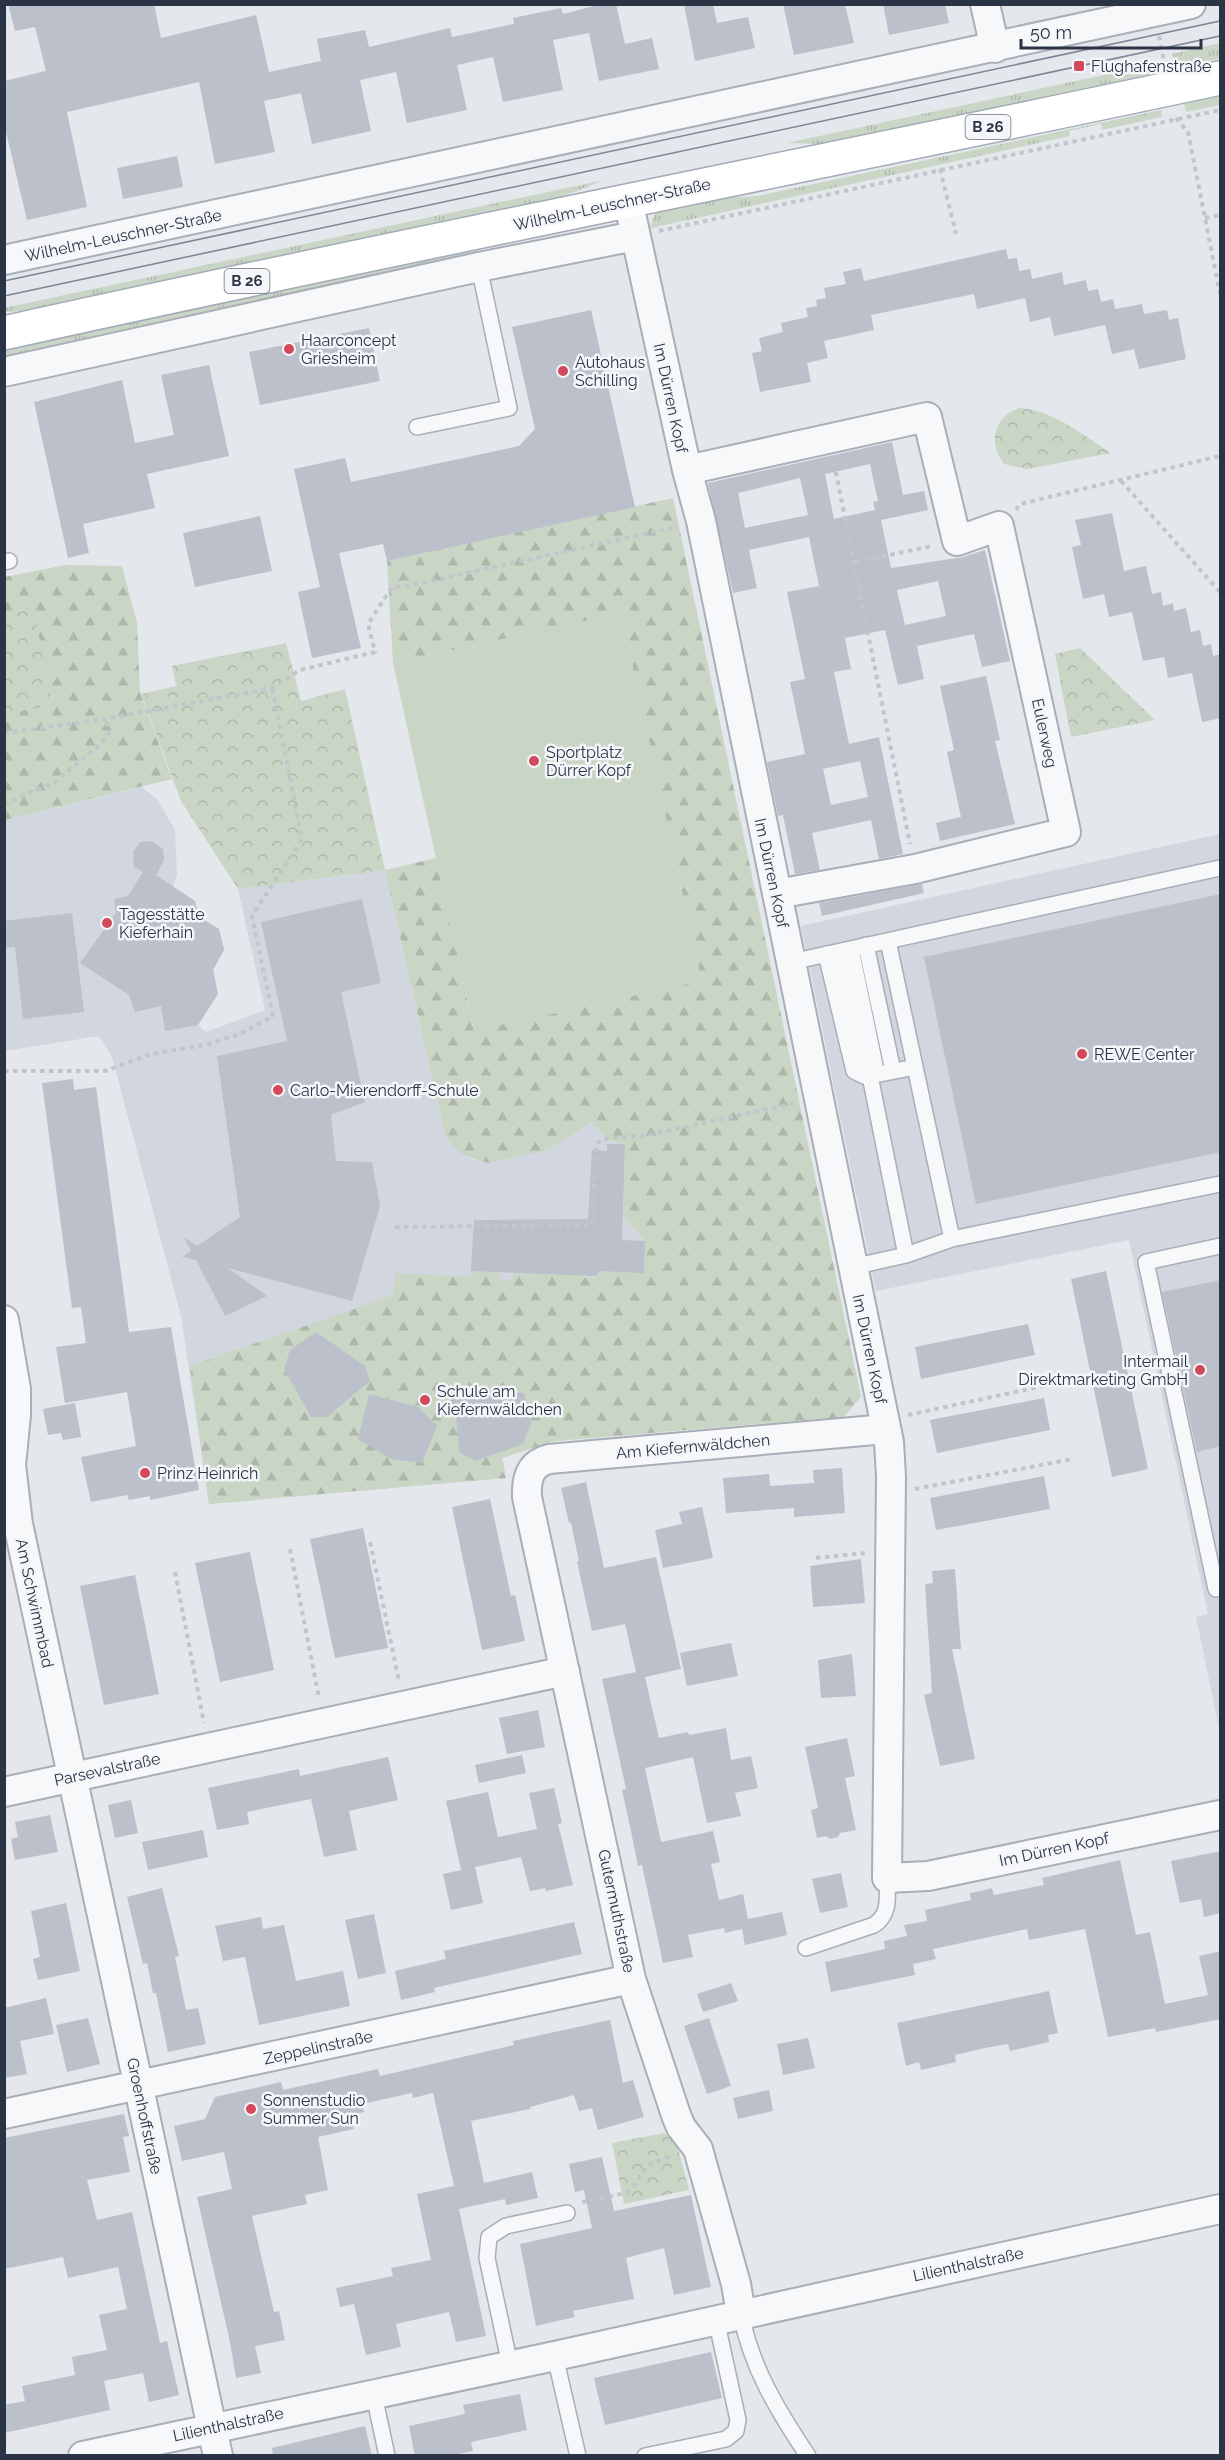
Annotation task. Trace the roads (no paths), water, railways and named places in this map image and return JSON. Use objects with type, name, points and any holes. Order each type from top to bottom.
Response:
[{"type":"main road","name":"Wilhelm-Leuschner-Straße","points":[[4,333],[628,200],[871,152],[1221,78]]},
{"type":"street","points":[[985,4],[995,48]]},
{"type":"street","name":"Wilhelm-Leuschner-Straße","points":[[4,260],[1191,4]]},
{"type":"street","name":"Im Dürren Kopf","points":[[628,200],[687,470],[701,521],[886,1424],[890,1457],[887,1878],[928,1876],[1221,1815]]},
{"type":"street","points":[[4,372],[479,267],[635,236]]},
{"type":"street","name":"Eulerweg","points":[[687,470],[927,417],[957,541],[999,526],[1066,832],[915,868],[777,894]]},
{"type":"street","name":"Am Schwimmbad","points":[[4,1320],[16,1389],[11,1466],[13,1492],[73,1777]]},
{"type":"street","name":"Am Kiefernwäldchen","points":[[528,1497],[527,1482],[531,1472],[538,1463],[549,1459],[886,1424]]},
{"type":"street","name":"Gutermuthstraße","points":[[528,1497],[631,1979],[676,2115],[681,2127],[698,2149],[736,2284],[729,2316]]},
{"type":"street","name":"Parsevalstraße","points":[[4,1792],[565,1671]]},
{"type":"street","name":"Groenhoffstraße","points":[[73,1777],[218,2456]]},
{"type":"street","name":"Zeppelinstraße","points":[[4,2114],[631,1979]]},
{"type":"street","name":"Lilienthalstraße","points":[[83,2456],[212,2427],[374,2395],[1221,2209]]},
{"type":"lane","points":[[417,427],[508,408],[479,267]]},
{"type":"lane","points":[[790,962],[1221,868]]},
{"type":"lane","points":[[888,941],[952,1239]]},
{"type":"lane","points":[[845,950],[893,1071]]},
{"type":"lane","points":[[845,950],[875,1065],[870,1076],[906,1255]]},
{"type":"lane","points":[[845,950],[854,1071],[870,1076],[915,1066]]},
{"type":"lane","points":[[852,1267],[906,1255],[952,1239],[1221,1184]]},
{"type":"lane","points":[[1221,1246],[1146,1262],[1216,1588],[1221,1588]]},
{"type":"lane","name":"Im Dürren Kopf","points":[[806,1948],[874,1925],[886,1914],[887,1878]]},
{"type":"lane","points":[[510,2365],[487,2258],[489,2237],[506,2226],[567,2213]]},
{"type":"lane","points":[[645,2456],[726,2439],[736,2431],[738,2420],[729,2316]]},
{"type":"lane","points":[[729,2316],[744,2332],[764,2384],[808,2456]]},
{"type":"lane","points":[[555,2355],[578,2456]]},
{"type":"lane","points":[[374,2395],[387,2456]]},
{"type":"tram line","points":[[4,281],[1220,21]]},
{"type":"tram line","points":[[4,296],[1220,36]]},
{"type":"place","name":"Flughafenstraße","points":[[1079,66]]},
{"type":"place","name":"Haarconcept Griesheim","points":[[289,349]]},
{"type":"place","name":"Autohaus Schilling","points":[[563,371]]},
{"type":"place","name":"Sportplatz Dürrer Kopf","points":[[534,761]]},
{"type":"place","name":"Tagesstätte Kieferhain","points":[[107,923]]},
{"type":"place","name":"REWE Center","points":[[1082,1054]]},
{"type":"place","name":"Carlo-Mierendorff-Schule","points":[[278,1090]]},
{"type":"place","name":"Intermail Direktmarketing GmbH","points":[[1200,1370]]},
{"type":"place","name":"Schule am Kiefernwäldchen","points":[[425,1400]]},
{"type":"place","name":"Prinz Heinrich","points":[[145,1473]]},
{"type":"place","name":"Sonnenstudio Summer Sun","points":[[251,2109]]}]
